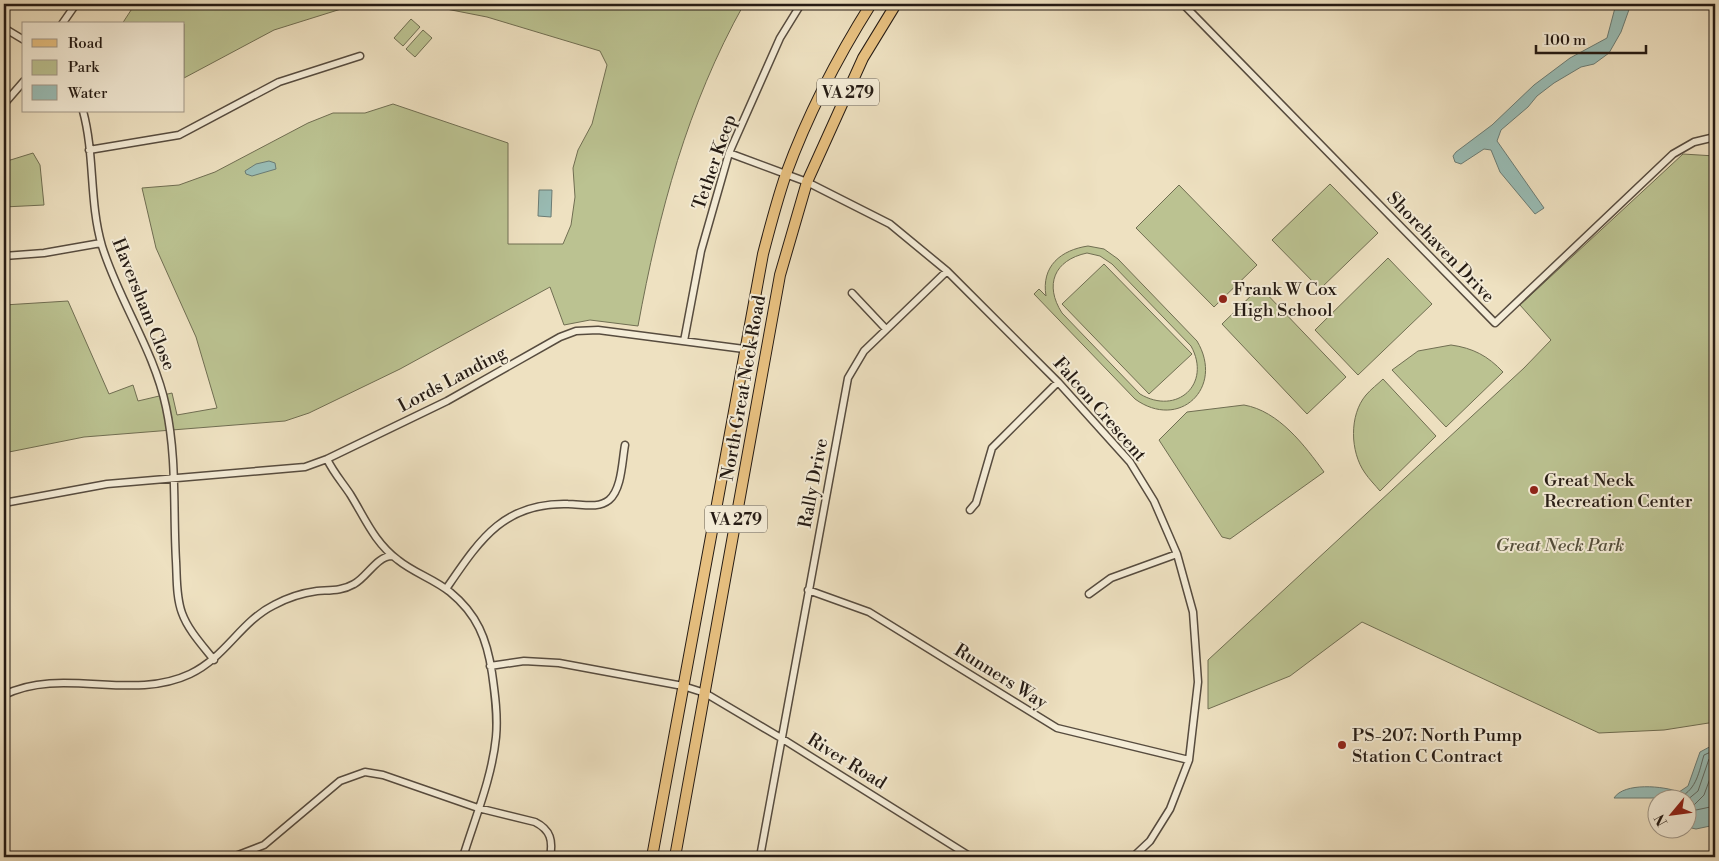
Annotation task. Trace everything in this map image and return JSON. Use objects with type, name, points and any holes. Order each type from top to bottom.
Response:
[{"type":"main road","name":"North Great Neck Road","points":[[652,857],[762,254],[786,174],[814,106],[848,41],[871,4]]},
{"type":"main road","name":"North Great Neck Road","points":[[675,857],[780,275],[807,182],[863,58],[896,4]]},
{"type":"street","points":[[63,22],[76,4]]},
{"type":"street","name":"Tether Keep","points":[[684,341],[701,251],[729,153],[780,38],[801,4]]},
{"type":"street","name":"Shorehaven Drive","points":[[1183,4],[1494,324],[1673,154],[1694,142],[1715,137]]},
{"type":"street","points":[[4,28],[22,39]]},
{"type":"street","points":[[89,150],[179,135],[279,82],[360,56]]},
{"type":"street","points":[[4,104],[22,83]]},
{"type":"street","name":"Haversham Close","points":[[83,112],[89,150],[92,196],[101,243],[115,283],[141,336],[160,384],[169,424],[176,478],[174,522],[179,603],[186,623],[214,660]]},
{"type":"street","name":"Falcon Crescent","points":[[729,153],[807,182],[890,224],[947,271],[1058,382],[1130,462],[1154,501],[1177,554],[1193,612],[1198,682],[1189,760],[1170,809],[1150,841],[1133,857]]},
{"type":"street","points":[[4,256],[44,253],[101,243]]},
{"type":"street","name":"Rally Drive","points":[[760,857],[848,378],[864,351],[885,328],[947,271]]},
{"type":"street","points":[[852,293],[885,328]]},
{"type":"street","name":"Lords Landing","points":[[176,478],[291,470],[327,459],[447,400],[570,333],[598,330],[744,349]]},
{"type":"street","points":[[970,510],[976,503],[992,448],[1058,382]]},
{"type":"street","points":[[446,589],[478,543],[492,529],[510,516],[537,506],[568,504],[594,506],[610,499],[616,490],[625,445]]},
{"type":"street","points":[[327,459],[371,533],[392,556],[411,570],[446,589],[462,602],[478,622],[488,647],[495,696],[496,736],[491,768],[463,857]]},
{"type":"street","points":[[4,503],[107,484],[176,478]]},
{"type":"street","points":[[1089,594],[1111,578],[1177,554]]},
{"type":"street","points":[[4,695],[37,684],[136,686],[163,683],[189,675],[214,660],[254,618],[273,605],[300,594],[344,588],[362,579],[384,558],[392,556]]},
{"type":"street","name":"Runners Way","points":[[808,590],[869,612],[1057,728],[1189,760]]},
{"type":"street","name":"River Road","points":[[490,666],[541,661],[683,686],[705,693],[781,738],[971,857]]},
{"type":"street","points":[[233,857],[264,845],[340,781],[356,774],[375,773],[478,808],[542,826],[552,842],[550,857]]},
{"type":"green space","points":[[135,4],[357,4],[274,30],[185,77],[185,22],[123,22]]},
{"type":"green space","points":[[421,4],[744,4],[706,81],[678,160],[655,242],[638,326],[590,320],[564,325],[550,287],[400,369],[309,413],[285,421],[84,437],[4,453],[4,305],[68,301],[109,394],[133,385],[138,401],[172,393],[177,415],[217,408],[196,337],[156,248],[142,188],[179,185],[215,172],[308,123],[333,113],[365,113],[393,104],[508,143],[508,244],[563,244],[571,225],[575,197],[573,168],[578,150],[592,124],[607,65],[600,51],[487,17]]},
{"type":"green space","points":[[411,19],[420,27],[403,46],[394,38]]},
{"type":"green space","points":[[423,30],[432,38],[415,57],[406,49]]},
{"type":"green space","points":[[33,153],[40,165],[44,205],[4,207],[4,162]]},
{"type":"green space","name":"Great Neck Park","points":[[1683,154],[1715,156],[1715,722],[1664,730],[1599,733],[1362,622],[1290,676],[1208,709],[1208,660],[1524,368],[1551,340],[1520,305]]},
{"type":"green space","points":[[1330,184],[1378,233],[1320,289],[1272,240]]},
{"type":"green space","points":[[1179,185],[1257,265],[1214,307],[1136,228]]},
{"type":"green space","points":[[1088,246],[1104,249],[1118,259],[1197,341],[1204,358],[1205,374],[1201,388],[1193,400],[1181,407],[1167,410],[1151,408],[1135,399],[1034,294],[1039,289],[1046,296],[1045,285],[1050,268],[1055,261],[1069,251]],"holes":[[[1087,253],[1100,256],[1112,264],[1191,346],[1196,360],[1197,373],[1194,384],[1178,398],[1167,401],[1154,400],[1140,394],[1062,313],[1054,293],[1055,275],[1067,261],[1076,256]]]},
{"type":"green space","points":[[1388,258],[1432,304],[1358,375],[1315,330]]},
{"type":"green space","points":[[1104,264],[1192,354],[1149,394],[1062,304]]},
{"type":"green space","points":[[1260,287],[1346,377],[1307,414],[1222,324]]},
{"type":"green space","points":[[1451,345],[1466,348],[1480,354],[1492,361],[1503,372],[1446,427],[1392,370],[1418,351]]},
{"type":"green space","points":[[1383,379],[1436,436],[1380,491],[1367,475],[1356,455],[1354,423],[1360,403]]},
{"type":"green space","points":[[1244,405],[1269,414],[1280,422],[1300,441],[1324,472],[1230,539],[1222,537],[1159,440],[1187,412]]},
{"type":"water","points":[[1616,4],[1631,4],[1621,32],[1609,53],[1594,64],[1581,67],[1554,83],[1537,96],[1528,107],[1501,130],[1497,141],[1544,208],[1535,214],[1500,172],[1491,150],[1484,149],[1461,164],[1455,162],[1453,156],[1456,152],[1492,125],[1534,85],[1570,58],[1607,38]]},
{"type":"water","points":[[269,161],[275,163],[276,169],[252,176],[246,174],[245,171],[256,164]]},
{"type":"water","points":[[539,190],[552,190],[551,217],[538,216]]},
{"type":"water","points":[[1715,744],[1715,825],[1696,829],[1696,788],[1685,788],[1688,786],[1700,752]]},
{"type":"water","points":[[1654,787],[1664,788],[1646,788],[1646,798],[1614,798],[1626,789]]},
{"type":"place","name":"Frank W Cox High School","points":[[1223,299]]},
{"type":"place","name":"Great Neck Recreation Center","points":[[1534,490]]},
{"type":"place","name":"PS-207: North Pump Station C Contract","points":[[1342,745]]}]
